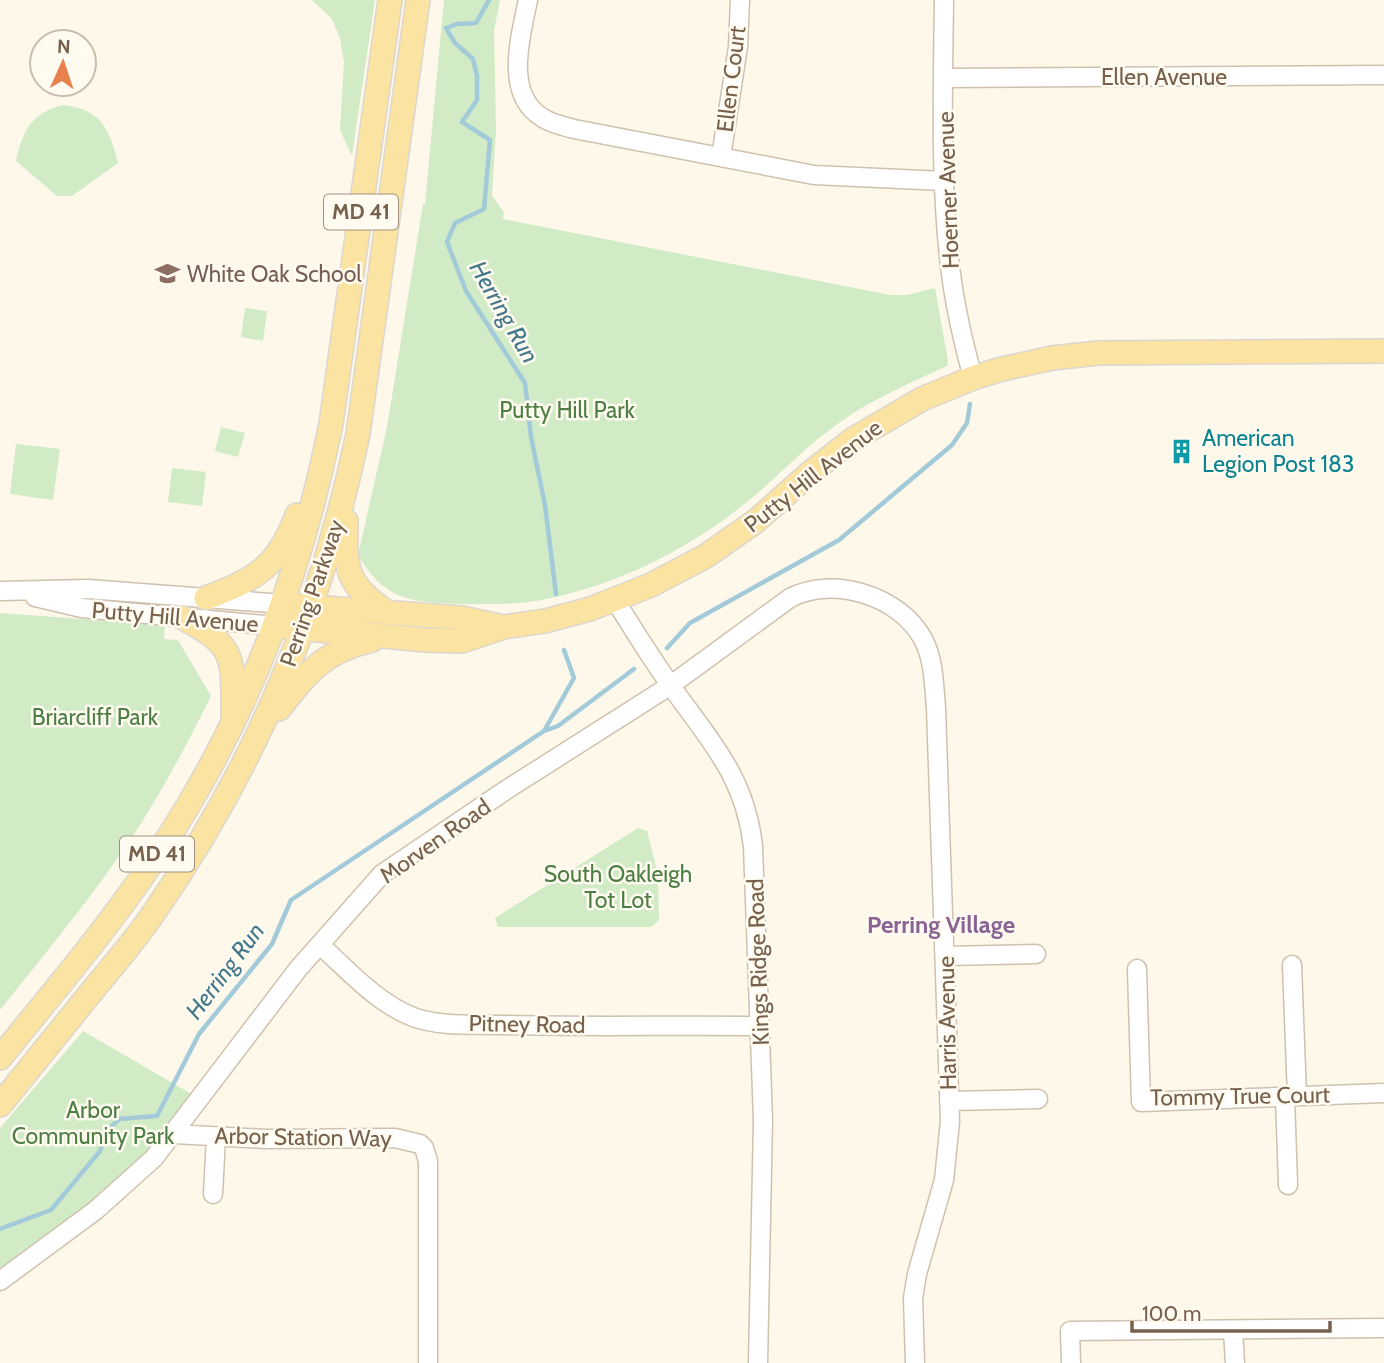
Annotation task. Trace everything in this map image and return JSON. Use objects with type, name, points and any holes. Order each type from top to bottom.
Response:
[{"type":"main road","name":"Perring Parkway","points":[[0,1058],[91,945],[162,846],[204,780],[234,720],[284,604],[319,482],[331,424],[390,0]]},
{"type":"main road","name":"Perring Parkway","points":[[0,1105],[152,916],[194,852],[260,734],[312,607],[346,490],[367,382],[418,0]]},
{"type":"main road","name":"Putty Hill Avenue","points":[[275,626],[463,641],[504,627],[568,615],[615,600],[678,572],[733,538],[831,456],[874,426],[922,400],[973,378],[1026,364],[1076,355],[1384,351]]},
{"type":"main road","points":[[206,598],[249,580],[279,554],[289,538],[331,424]]},
{"type":"main road","points":[[346,490],[348,569],[360,590],[388,613]]},
{"type":"main road","name":"Putty Hill Avenue","points":[[284,604],[462,618],[504,627]]},
{"type":"main road","points":[[183,618],[215,637],[224,646],[233,678],[234,720]]},
{"type":"main road","points":[[260,734],[303,678],[318,663],[349,645],[385,636]]},
{"type":"street","points":[[528,0],[518,54],[520,81],[529,105],[542,118],[554,123],[721,157],[835,177],[944,181]]},
{"type":"street","name":"Ellen Court","points":[[721,157],[738,47],[740,0]]},
{"type":"street","name":"Hoerner Avenue","points":[[944,0],[944,181],[952,281],[973,378]]},
{"type":"street","name":"Ellen Avenue","points":[[943,78],[1384,75]]},
{"type":"street","name":"Putty Hill Avenue","points":[[7,592],[88,589],[284,604]]},
{"type":"street","name":"Morven Road","points":[[0,1281],[122,1188],[153,1158],[298,969],[382,874],[506,790],[671,685],[798,593],[826,589],[855,592]]},
{"type":"street","name":"Putty Hill Avenue","points":[[7,592],[82,608],[275,626]]},
{"type":"street","name":"Harris Avenue","points":[[855,592],[880,600],[906,617],[917,628],[929,655],[936,708],[949,1140],[944,1180],[917,1274],[913,1298],[915,1363]]},
{"type":"street","name":"Kings Ridge Road","points":[[615,600],[733,775],[750,817],[763,1120],[758,1363]]},
{"type":"street","name":"Pitney Road","points":[[320,945],[386,1002],[414,1017],[436,1022],[538,1026],[760,1026]]},
{"type":"street","points":[[945,956],[1036,954]]},
{"type":"street","points":[[1288,1185],[1292,965]]},
{"type":"street","name":"Tommy True Court","points":[[1137,969],[1141,1102],[1384,1093]]},
{"type":"street","points":[[949,1101],[1038,1099]]},
{"type":"street","name":"Arbor Station Way","points":[[174,1134],[266,1139],[395,1138],[412,1140],[424,1148],[428,1161],[428,1363]]},
{"type":"street","points":[[214,1194],[216,1137]]},
{"type":"street","points":[[1071,1363],[1070,1331],[1384,1328]]},
{"type":"street","points":[[1233,1330],[1235,1363]]},
{"type":"green space","points":[[312,0],[375,0],[352,156],[340,130],[344,62],[340,38],[332,19]]},
{"type":"green space","name":"Putty Hill Park","points":[[444,0],[500,0],[494,31],[496,129],[492,196],[504,212],[503,219],[890,295],[907,295],[935,288],[947,366],[852,414],[817,440],[730,515],[679,548],[624,575],[566,595],[498,604],[414,600],[389,590],[378,582],[358,555],[387,427],[425,204]]},
{"type":"green space","points":[[62,105],[86,111],[101,122],[107,130],[118,163],[72,196],[57,196],[16,161],[25,132],[30,125],[43,113]]},
{"type":"green space","points":[[245,308],[267,311],[263,341],[241,337]]},
{"type":"green space","points":[[221,427],[245,433],[238,457],[215,451]]},
{"type":"green space","points":[[16,444],[60,449],[53,500],[10,494]]},
{"type":"green space","points":[[172,468],[206,472],[202,506],[168,502]]},
{"type":"green space","name":"Briarcliff Park","points":[[0,613],[165,625],[164,639],[178,640],[211,696],[166,781],[129,842],[0,1010]]},
{"type":"green space","name":"South Oakleigh Tot Lot","points":[[638,828],[647,831],[658,875],[659,920],[651,927],[498,927],[495,918]]},
{"type":"green space","name":"Arbor Community Park","points":[[83,1031],[195,1096],[143,1169],[0,1280],[0,1128]]},
{"type":"waterway","name":"Herring Run","points":[[489,0],[476,23],[457,24],[446,28],[455,43],[473,59],[477,76],[477,100],[462,122],[490,140],[484,209],[455,223],[447,242],[466,291],[525,383],[556,594]]},
{"type":"waterway","points":[[667,648],[690,623],[839,540],[952,445],[967,423],[970,404]]},
{"type":"waterway","name":"Herring Run","points":[[0,1229],[51,1210],[100,1151],[106,1132],[119,1119],[157,1116],[199,1034],[272,944],[291,900],[544,731],[574,678],[564,650]]},
{"type":"waterway","points":[[544,731],[558,726],[634,669]]},
{"type":"place","name":"White Oak School","points":[[167,274]]},
{"type":"place","name":"American Legion Post 183","points":[[1182,451]]},
{"type":"district","name":"Perring Village","points":[[941,925]]}]
